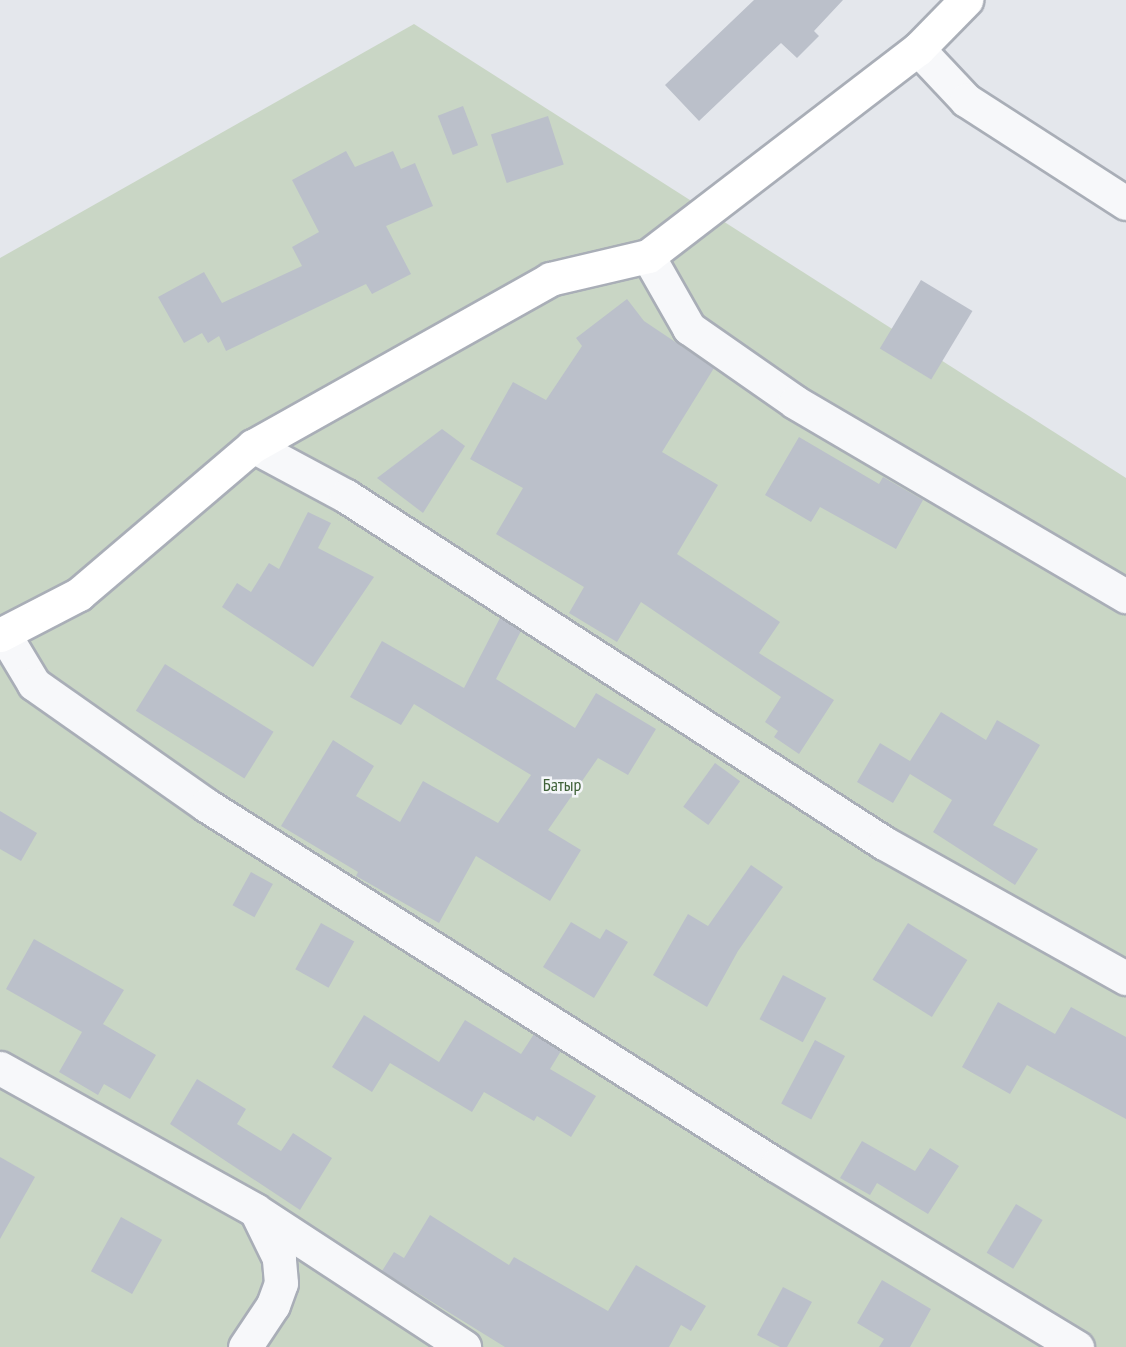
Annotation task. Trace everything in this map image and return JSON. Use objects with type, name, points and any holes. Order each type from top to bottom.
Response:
[{"type":"street","points":[[966,0],[918,49],[648,256],[550,279],[254,446],[79,594],[2,634],[34,684],[206,805],[776,1165],[1077,1347]]},
{"type":"street","points":[[918,49],[966,100],[1126,203]]},
{"type":"street","points":[[648,256],[688,328],[795,402],[1126,596]]},
{"type":"street","points":[[254,446],[346,496],[884,843],[1126,978]]},
{"type":"street","points":[[2,1074],[255,1210],[464,1347]]},
{"type":"street","points":[[245,1347],[273,1305],[281,1271],[255,1210]]},
{"type":"green space","name":"Батыр","points":[[414,24],[1126,478],[1126,1347],[0,1347],[0,258]]},
{"type":"building","points":[[754,0],[843,0],[814,31],[819,36],[797,58],[781,43],[699,121],[665,85]]},
{"type":"building","points":[[463,106],[478,145],[453,155],[438,116]]},
{"type":"building","points":[[548,116],[564,165],[507,183],[491,135]]},
{"type":"building","points":[[346,151],[355,167],[393,151],[401,169],[415,163],[433,206],[386,226],[411,274],[372,294],[366,284],[226,351],[219,336],[208,343],[202,333],[184,343],[158,297],[204,272],[222,303],[302,266],[292,247],[319,232],[292,180]]},
{"type":"building","points":[[921,280],[972,311],[931,379],[880,349]]},
{"type":"building","points":[[627,299],[644,321],[714,368],[662,452],[718,485],[677,554],[780,622],[759,653],[834,700],[799,754],[774,737],[778,731],[765,722],[781,697],[641,602],[617,642],[569,613],[584,587],[496,534],[523,488],[470,459],[513,382],[546,400],[582,346],[576,338]]},
{"type":"building","points":[[442,429],[465,446],[423,513],[377,478]]},
{"type":"building","points":[[799,437],[879,484],[883,477],[923,500],[896,549],[820,507],[811,522],[765,495]]},
{"type":"building","points":[[308,512],[331,523],[318,548],[374,577],[313,667],[222,607],[237,583],[251,592],[269,563],[279,569]]},
{"type":"building","points":[[500,618],[521,631],[496,679],[575,728],[596,693],[656,729],[628,775],[598,758],[548,830],[581,850],[550,901],[476,856],[439,923],[356,876],[358,872],[281,826],[333,740],[374,766],[356,796],[400,822],[423,781],[498,823],[531,775],[414,704],[401,725],[350,697],[382,641],[464,688]]},
{"type":"building","points":[[165,664],[274,732],[244,778],[136,711]]},
{"type":"building","points":[[941,712],[986,740],[997,720],[1040,745],[993,825],[1038,849],[1015,885],[933,832],[952,800],[910,774],[893,803],[857,782],[880,743],[910,761]]},
{"type":"building","points":[[715,763],[740,781],[708,825],[683,807]]},
{"type":"building","points":[[0,811],[37,833],[21,861],[0,849]]},
{"type":"building","points":[[751,865],[783,887],[738,951],[707,1007],[653,975],[688,914],[708,926]]},
{"type":"building","points":[[251,872],[273,884],[254,917],[233,905]]},
{"type":"building","points":[[571,922],[600,939],[606,929],[628,942],[594,998],[543,967]]},
{"type":"building","points":[[321,923],[354,941],[329,988],[295,969]]},
{"type":"building","points":[[908,923],[967,960],[932,1017],[872,980]]},
{"type":"building","points":[[34,939],[124,990],[103,1024],[156,1055],[130,1099],[104,1084],[98,1095],[59,1072],[82,1032],[6,989]]},
{"type":"building","points":[[783,975],[826,998],[803,1042],[760,1019]]},
{"type":"building","points":[[998,1002],[1055,1034],[1071,1007],[1126,1037],[1126,1119],[1027,1065],[1010,1094],[962,1067]]},
{"type":"building","points":[[364,1015],[439,1062],[465,1020],[521,1054],[534,1034],[561,1051],[550,1069],[596,1096],[571,1137],[537,1116],[534,1121],[484,1092],[472,1112],[390,1063],[372,1092],[332,1067]]},
{"type":"building","points":[[815,1040],[845,1056],[811,1120],[781,1104]]},
{"type":"building","points":[[197,1079],[246,1109],[237,1124],[281,1151],[293,1133],[332,1158],[300,1210],[170,1124]]},
{"type":"building","points":[[862,1141],[915,1171],[930,1148],[959,1166],[928,1214],[877,1183],[870,1195],[840,1178]]},
{"type":"building","points":[[0,1157],[35,1177],[0,1239]]},
{"type":"building","points":[[1016,1204],[1043,1220],[1013,1269],[987,1253]]},
{"type":"building","points":[[430,1215],[509,1265],[514,1257],[608,1311],[636,1265],[706,1306],[691,1331],[681,1325],[669,1347],[505,1347],[382,1271],[394,1252],[404,1258]]},
{"type":"building","points":[[121,1217],[162,1240],[132,1294],[91,1271]]},
{"type":"building","points":[[882,1280],[931,1309],[910,1347],[879,1347],[884,1339],[857,1323]]},
{"type":"building","points":[[783,1287],[812,1302],[787,1347],[780,1347],[757,1335]]}]
